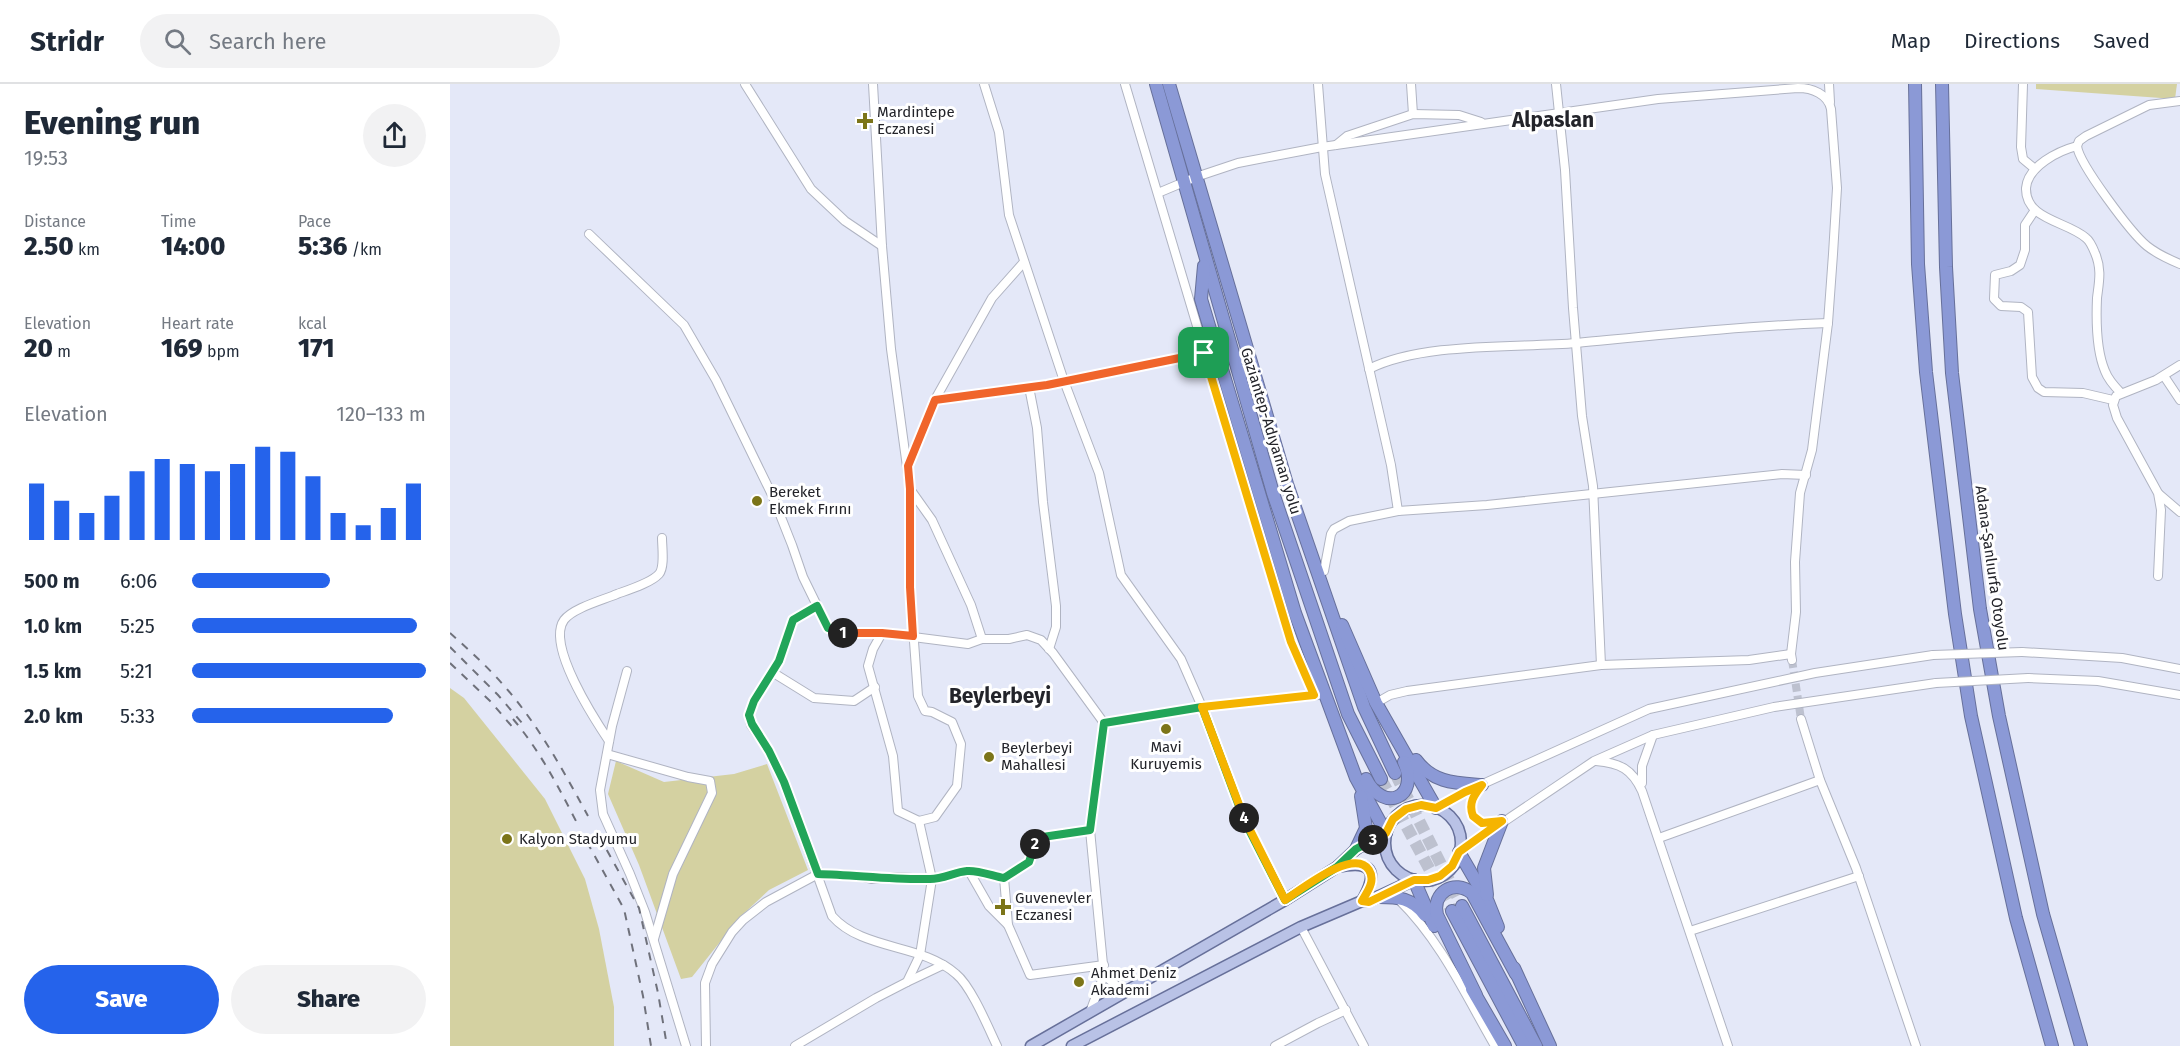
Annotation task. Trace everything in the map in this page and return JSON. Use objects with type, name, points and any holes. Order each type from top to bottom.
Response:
[{"type":"highway","name":"Gaziantep-Adıyaman yolu","points":[[1156,84],[1273,493],[1348,714],[1381,779]]},
{"type":"highway","name":"Gaziantep-Adıyaman yolu","points":[[1169,84],[1257,387],[1322,591],[1364,707],[1395,773]]},
{"type":"highway","points":[[1915,84],[1921,312],[1927,382],[1955,614],[1971,716],[2014,908],[2052,1046]]},
{"type":"highway","name":"Adana-Şanlıurfa Otoyolu","points":[[1942,84],[1946,267],[1952,373],[1980,609],[2001,726],[2043,914],[2081,1046]]},
{"type":"highway","points":[[1205,259],[1201,299],[1320,694],[1373,792],[1383,798],[1394,798],[1404,792],[1409,776],[1338,615],[1282,444],[1231,268],[1216,247]]},
{"type":"highway","points":[[1376,703],[1436,808]]},
{"type":"highway","points":[[1334,717],[1356,778],[1365,813],[1366,828],[1356,849]]},
{"type":"highway","points":[[1385,718],[1424,770],[1437,779],[1482,785]]},
{"type":"highway","points":[[1356,778],[1386,833]]},
{"type":"highway","points":[[1488,902],[1484,868],[1502,821]]},
{"type":"highway","points":[[1459,852],[1488,902],[1516,974]]},
{"type":"highway","points":[[1414,880],[1436,930]]},
{"type":"highway","points":[[1476,995],[1437,915],[1436,903],[1442,892],[1447,889],[1460,887],[1472,893],[1516,974],[1550,1046]]},
{"type":"highway","points":[[1379,897],[1396,897],[1410,900],[1417,905],[1436,930],[1505,1046]]},
{"type":"highway","points":[[1524,1046],[1457,908],[1536,1046]]},
{"type":"main road","points":[[1071,1046],[1301,927],[1362,901],[1369,902],[1414,880],[1428,880],[1440,876],[1452,866],[1459,852],[1459,834],[1451,818],[1436,808],[1421,805],[1406,809],[1393,819],[1386,833],[1385,848],[1390,862],[1400,873],[1414,880]]},
{"type":"main road","points":[[1030,1046],[1285,900],[1337,867],[1356,849],[1386,833]]},
{"type":"main road","points":[[1337,867],[1355,863],[1370,870],[1371,886],[1362,901]]},
{"type":"street","points":[[745,84],[811,189],[845,221],[882,246]]},
{"type":"street","points":[[873,84],[882,246],[891,349],[910,489],[910,587],[918,696],[925,711],[952,722],[961,744],[957,786],[935,817],[919,821],[898,811],[893,756],[868,666],[873,649],[882,633]]},
{"type":"street","points":[[984,84],[999,132],[1009,214],[1064,381],[1099,473],[1121,575],[1181,660],[1202,707],[1245,822],[1285,900]]},
{"type":"street","points":[[1104,723],[1202,707],[1320,694],[1291,642],[1125,84]]},
{"type":"street","points":[[1318,84],[1325,174],[1391,465],[1398,511]]},
{"type":"street","points":[[1412,84],[1413,114]]},
{"type":"street","points":[[1556,84],[1565,170],[1582,416],[1593,492],[1601,665]]},
{"type":"street","points":[[1376,703],[1390,695],[1407,692],[1601,665],[1792,657],[1796,612],[1800,493],[1812,450],[1828,323],[1837,188],[1829,84]]},
{"type":"street","points":[[2023,84],[2021,147],[2023,159],[2035,169]]},
{"type":"street","points":[[1158,193],[1238,163],[1322,147],[1558,112],[1601,109],[1658,99],[1798,88],[1815,91],[1830,102]]},
{"type":"street","points":[[2121,393],[2105,371],[2101,356],[2097,313],[2100,270],[2094,249],[2086,237],[2035,210],[2028,200],[2026,189],[2035,169],[2058,153],[2077,146],[2086,136],[2140,108],[2155,103],[2180,101]]},
{"type":"street","points":[[1335,146],[1347,136],[1413,114],[1459,115],[1485,124]]},
{"type":"street","points":[[2077,146],[2085,165],[2138,238],[2152,251],[2180,264]]},
{"type":"street","points":[[2035,210],[2025,225],[2023,259],[2016,268],[1995,275],[1994,299],[2001,306],[2021,307],[2029,314],[2032,377],[2038,388],[2044,392],[2083,393],[2113,400]]},
{"type":"street","points":[[589,234],[684,325],[716,380],[773,497],[803,577],[828,628],[843,633],[882,633],[968,644],[982,639],[1009,639],[1028,635],[1041,640],[1049,649],[1104,723],[1090,830],[1104,975],[1090,1012]]},
{"type":"street","points":[[908,466],[935,400],[992,298],[1024,262]]},
{"type":"street","points":[[1369,369],[1395,357],[1466,349],[1576,343],[1774,325],[1828,323]]},
{"type":"street","points":[[935,400],[1064,381],[1204,353]]},
{"type":"street","points":[[2113,400],[2121,393],[2164,376],[2180,365]]},
{"type":"street","points":[[2164,376],[2180,400]]},
{"type":"street","points":[[1029,387],[1041,462],[1043,502],[1056,606],[1056,627],[1049,649]]},
{"type":"street","points":[[2113,400],[2117,418],[2158,493],[2161,510],[2158,576]]},
{"type":"street","points":[[1324,571],[1331,534],[1335,529],[1349,521],[1398,511],[1487,505],[1593,492],[1782,474],[1806,475]]},
{"type":"street","points":[[910,489],[932,520],[971,605],[982,639]]},
{"type":"street","points":[[2158,493],[2180,512]]},
{"type":"street","points":[[609,741],[577,689],[561,639],[561,626],[569,614],[656,576],[661,569],[662,538]]},
{"type":"street","points":[[817,606],[793,620],[779,661],[754,701],[749,715],[752,724],[769,751],[784,782],[832,916],[840,925],[854,934],[920,955],[957,974],[973,999],[997,1046]]},
{"type":"street","points":[[1436,808],[1465,792],[1649,710],[1776,680],[1933,655],[2022,652],[2112,657],[2180,669]]},
{"type":"street","points":[[627,671],[609,741],[600,790],[601,805],[630,874],[654,941],[686,1046]]},
{"type":"street","points":[[772,672],[814,698],[854,701],[874,687]]},
{"type":"street","points":[[1459,852],[1594,761],[1653,735],[1774,707],[1936,683],[2028,678],[2098,681],[2180,695]]},
{"type":"street","points":[[1801,719],[1820,780],[1859,876],[1916,1046]]},
{"type":"street","points":[[1642,791],[1642,766],[1653,735]]},
{"type":"street","points":[[607,754],[688,777],[706,779],[712,786],[712,793],[673,874],[654,941]]},
{"type":"street","points":[[1594,761],[1617,764],[1636,778],[1659,838],[1728,1046]]},
{"type":"street","points":[[1659,838],[1820,780]]},
{"type":"street","points":[[1482,785],[1474,794],[1471,804],[1473,816],[1482,823],[1502,821]]},
{"type":"street","points":[[907,982],[920,955],[932,879],[919,821]]},
{"type":"street","points":[[706,1046],[705,983],[718,952],[732,932],[766,902],[818,874],[855,875],[871,879],[893,877],[932,879],[969,871],[1004,878],[1029,862],[1036,838],[1090,830]]},
{"type":"street","points":[[969,871],[989,906],[1008,925]]},
{"type":"street","points":[[1690,931],[1859,876]]},
{"type":"street","points":[[1004,878],[1008,925],[1030,975],[1104,965]]},
{"type":"street","points":[[1396,897],[1414,914],[1435,943],[1495,1046]]},
{"type":"street","points":[[1301,927],[1364,1046]]},
{"type":"street","points":[[795,1046],[876,998],[943,965]]},
{"type":"street","points":[[1104,975],[1124,993]]},
{"type":"street","points":[[1275,1046],[1346,1010]]},
{"type":"shaded area","points":[[2036,84],[2177,84],[2175,99],[2036,89]]},
{"type":"shaded area","name":"Kalyon Stadyumu","points":[[450,688],[464,698],[545,799],[585,879],[599,929],[614,1007],[614,1046],[450,1046]]},
{"type":"shaded area","points":[[616,761],[664,782],[734,774],[767,764],[808,870],[769,890],[740,917],[692,977],[681,979],[639,865],[608,794]]},
{"type":"tunnel","points":[[1792,660],[1801,719]]},
{"type":"tunnel","points":[[1395,773],[1462,906]]},
{"type":"tunnel","points":[[1381,779],[1452,911]]},
{"type":"railway","points":[[450,633],[493,673],[518,703],[550,750],[588,816]]},
{"type":"railway","points":[[450,647],[498,695],[522,723]]},
{"type":"railway","points":[[450,663],[491,702],[515,730]]},
{"type":"railway","points":[[513,719],[540,756],[577,823]]},
{"type":"railway","points":[[599,836],[639,908],[667,1046]]},
{"type":"railway","points":[[587,842],[624,909],[643,996],[651,1046]]},
{"type":"place","name":"Mardintepe Eczanesi","points":[[865,121]]},
{"type":"place","name":"Bereket Ekmek Fırını","points":[[757,501]]},
{"type":"place","name":"Mavi Kuruyemis","points":[[1166,729]]},
{"type":"place","name":"Beylerbeyi Mahallesi","points":[[989,757]]},
{"type":"place","name":"Kalyon Stadyumu","points":[[507,839]]},
{"type":"place","name":"Guvenevler Eczanesi","points":[[1003,907]]},
{"type":"place","name":"Ahmet Deniz Akademi","points":[[1079,982]]},
{"type":"district","name":"Alpaslan","points":[[1553,120]]},
{"type":"district","name":"Beylerbeyi","points":[[1000,696]]},
{"type":"route","points":[[1204,353],[1047,385],[935,400],[908,466],[913,636],[843,633],[828,628],[817,606],[793,620],[779,661],[754,701],[749,715],[784,782],[818,874],[855,875],[871,879],[893,877],[932,879],[969,871],[1004,878],[1029,862],[1036,838],[1090,830],[1104,723],[1202,707],[1245,822],[1285,900],[1337,867],[1356,849],[1386,833],[1393,819],[1413,806],[1436,808],[1482,785],[1474,794],[1471,804],[1473,816],[1482,823],[1502,821],[1459,852],[1447,872],[1434,879],[1414,880],[1369,902],[1362,901],[1371,886],[1372,878],[1370,870],[1355,863],[1337,867],[1285,900],[1245,822],[1214,743],[1202,707],[1314,695],[1291,642],[1204,353]]}]
